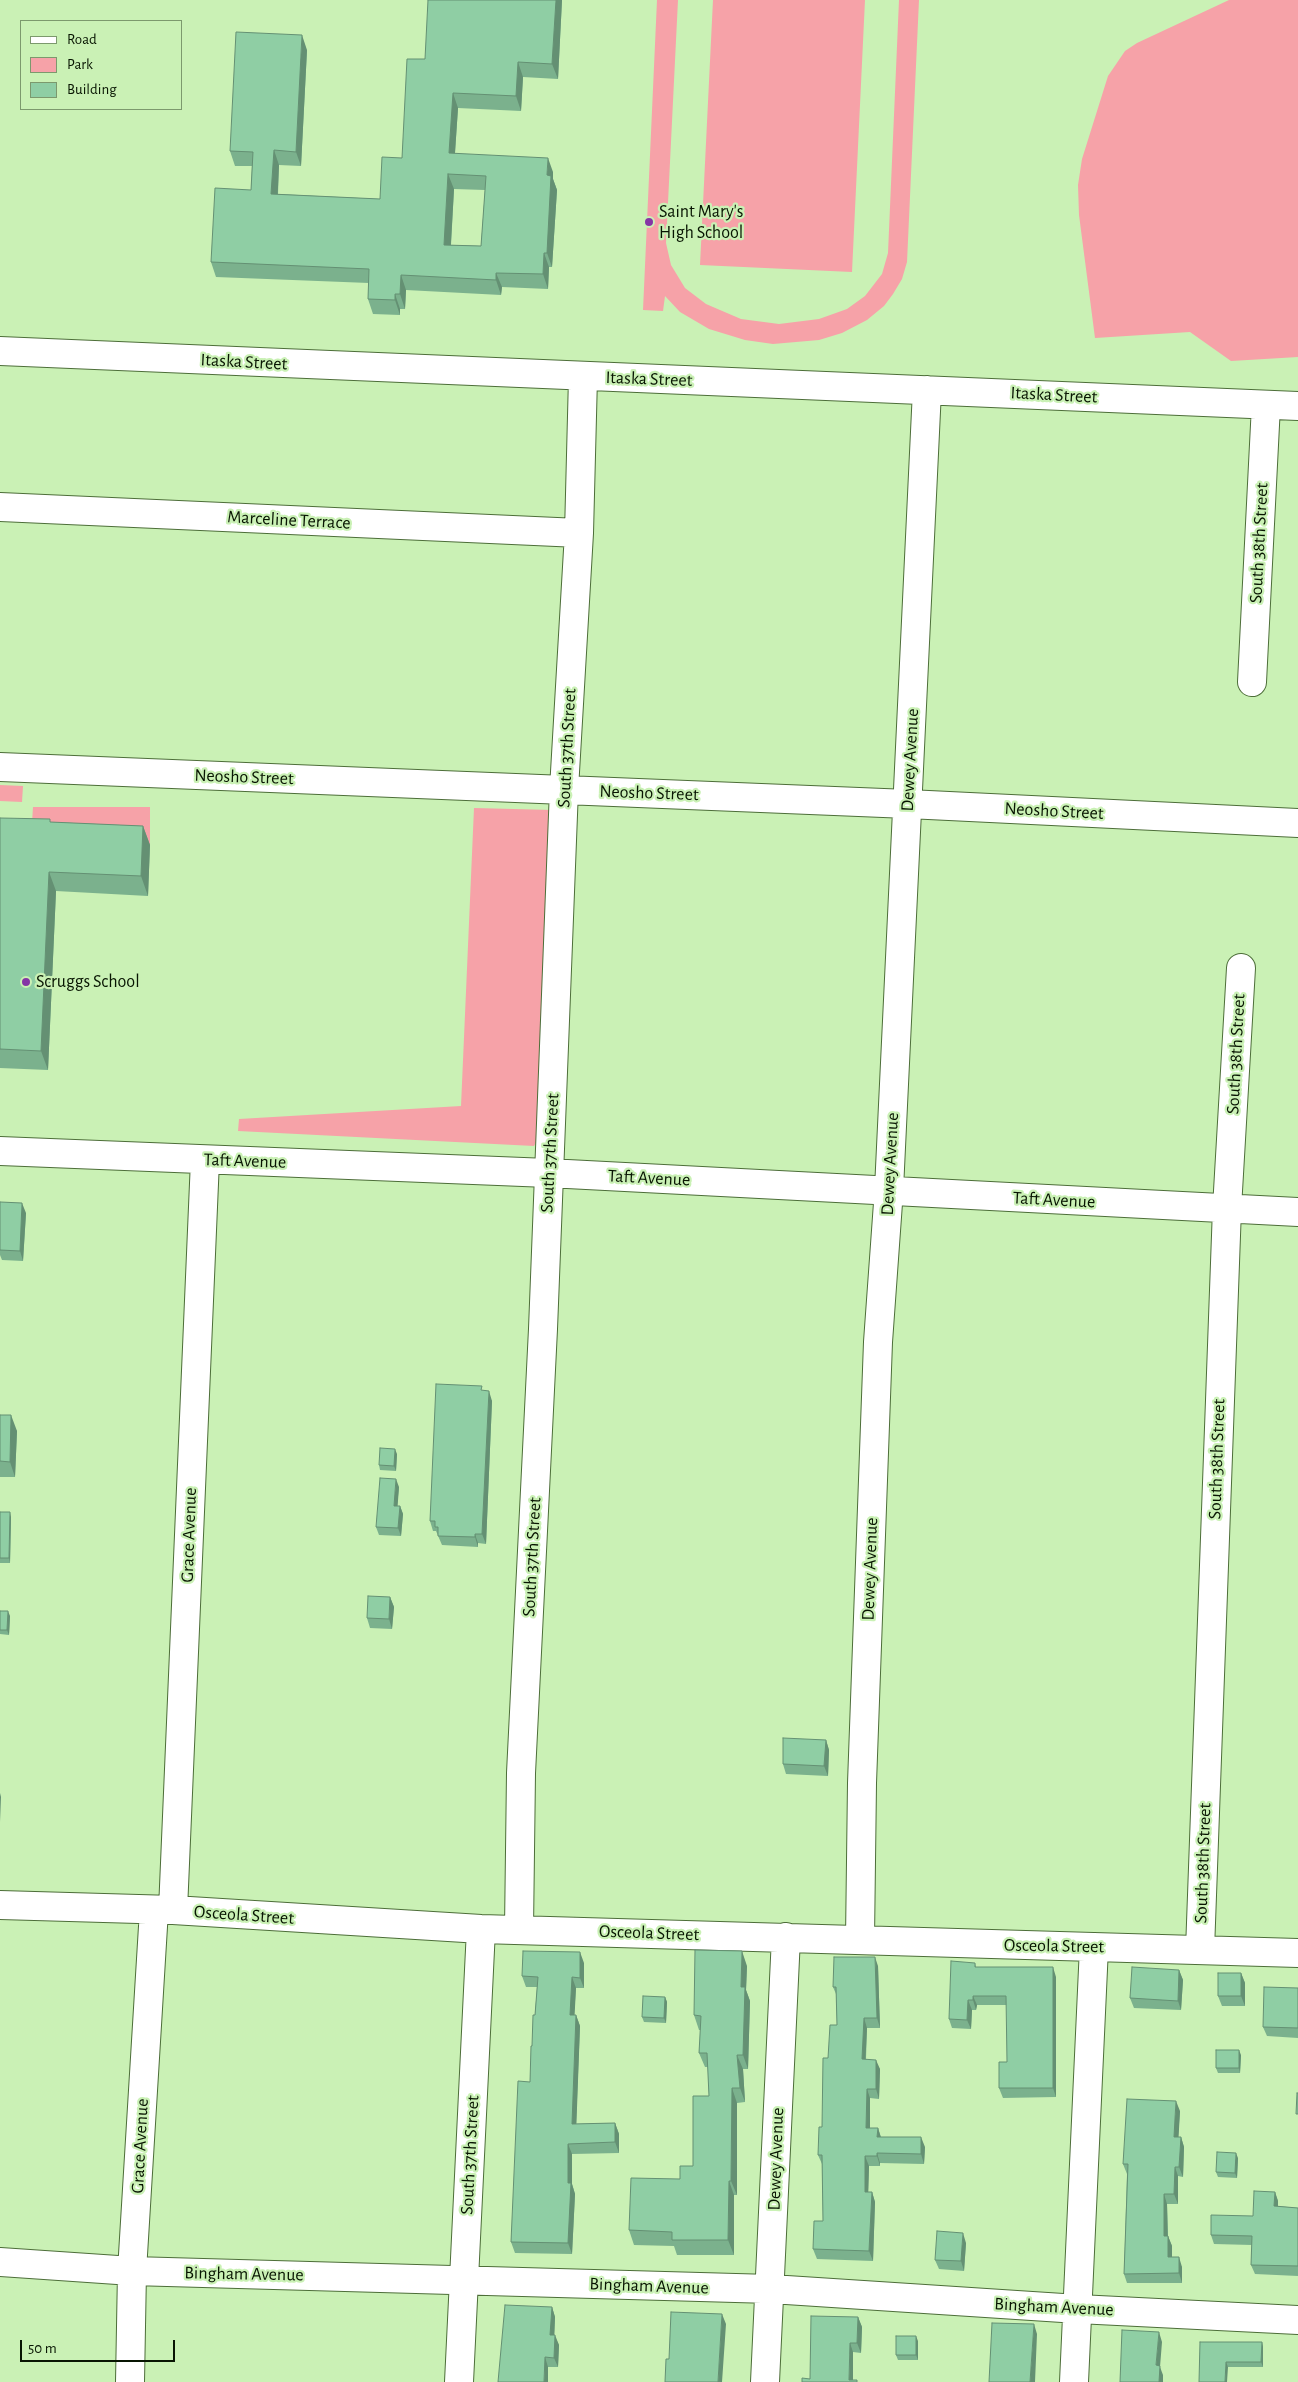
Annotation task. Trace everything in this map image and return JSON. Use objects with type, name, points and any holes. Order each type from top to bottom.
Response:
[{"type":"street","name":"Itaska Street","points":[[0,351],[1298,406]]},
{"type":"street","name":"South 37th Street","points":[[519,1929],[521,1773],[543,1329],[564,789],[579,533],[583,377]]},
{"type":"street","name":"Dewey Avenue","points":[[860,1939],[862,1783],[878,1342],[889,1189],[927,390]]},
{"type":"street","name":"South 38th Street","points":[[1252,682],[1266,404]]},
{"type":"street","name":"Marceline Terrace","points":[[0,507],[579,533]]},
{"type":"street","name":"Neosho Street","points":[[0,767],[564,789],[1298,823]]},
{"type":"street","name":"South 38th Street","points":[[1200,1950],[1227,1208],[1241,968]]},
{"type":"street","name":"Taft Avenue","points":[[0,1151],[889,1189],[1060,1201],[1298,1212]]},
{"type":"street","name":"Grace Avenue","points":[[130,2382],[132,2272],[164,1910],[205,1160]]},
{"type":"street","name":"Osceola Street","points":[[0,1904],[164,1910],[481,1929],[1298,1953]]},
{"type":"street","name":"South 37th Street","points":[[459,2382],[481,1929]]},
{"type":"street","name":"Dewey Avenue","points":[[766,2382],[786,1937]]},
{"type":"street","points":[[1074,2382],[1094,1947]]},
{"type":"street","name":"Bingham Avenue","points":[[0,2262],[132,2272],[771,2289],[1078,2309],[1298,2320]]},
{"type":"green space","points":[[657,0],[678,0],[666,243],[671,265],[685,288],[706,304],[741,319],[779,324],[819,319],[847,309],[865,296],[882,274],[888,253],[899,0],[919,0],[907,262],[902,279],[893,294],[884,306],[867,320],[842,333],[819,340],[773,344],[745,340],[709,329],[680,312],[665,296],[663,311],[643,310]]},
{"type":"green space","points":[[713,0],[865,0],[852,272],[700,265]]},
{"type":"green space","points":[[1229,0],[1298,0],[1298,357],[1231,361],[1190,332],[1095,338],[1079,215],[1078,185],[1082,159],[1108,76],[1125,51],[1137,43]]},
{"type":"green space","points":[[0,785],[23,786],[22,802],[0,801]]},
{"type":"green space","points":[[33,807],[150,807],[150,845],[31,838]]},
{"type":"green space","points":[[474,808],[553,810],[540,1135],[534,1146],[238,1131],[239,1119],[461,1106]]},
{"type":"building","points":[[428,0],[556,0],[552,64],[518,62],[516,96],[453,93],[449,153],[548,158],[547,175],[551,176],[547,253],[544,253],[543,274],[496,273],[496,280],[401,275],[400,294],[395,294],[395,300],[368,299],[369,269],[211,262],[215,188],[251,190],[253,152],[230,151],[236,32],[302,35],[296,152],[274,150],[271,194],[380,199],[382,157],[402,158],[407,59],[425,59]],"holes":[[[448,174],[486,176],[481,246],[444,245]]]},
{"type":"building","name":"Scruggs School","points":[[0,818],[50,819],[50,822],[143,826],[141,876],[49,872],[41,1051],[0,1049]]},
{"type":"building","points":[[0,1202],[22,1203],[20,1251],[0,1250]]},
{"type":"building","points":[[436,1384],[482,1386],[481,1390],[489,1391],[482,1534],[475,1534],[475,1537],[438,1536],[438,1527],[435,1527],[435,1521],[430,1521]]},
{"type":"building","points":[[0,1415],[11,1415],[10,1462],[0,1461]]},
{"type":"building","points":[[380,1448],[395,1449],[394,1466],[379,1465]]},
{"type":"building","points":[[380,1478],[396,1479],[394,1506],[400,1506],[398,1528],[376,1527]]},
{"type":"building","points":[[0,1512],[10,1512],[9,1558],[0,1558]]},
{"type":"building","points":[[368,1596],[390,1597],[389,1619],[367,1618]]},
{"type":"building","points":[[0,1611],[8,1611],[7,1630],[0,1630]]},
{"type":"building","points":[[783,1738],[826,1740],[824,1766],[783,1764]]},
{"type":"building","points":[[695,1950],[742,1951],[741,1987],[745,1987],[743,2055],[737,2055],[740,2088],[732,2088],[728,2240],[672,2240],[672,2232],[629,2230],[631,2178],[680,2179],[680,2166],[693,2166],[693,2096],[709,2096],[707,2053],[699,2053],[701,2016],[694,2015]]},
{"type":"building","points":[[523,1951],[580,1952],[580,1978],[572,1977],[570,2015],[576,2015],[572,2124],[615,2123],[615,2142],[568,2144],[568,2183],[571,2183],[568,2243],[511,2242],[518,2081],[530,2082],[533,2015],[535,2015],[538,1977],[522,1976]]},
{"type":"building","points":[[834,1957],[875,1957],[877,2018],[864,2018],[862,2059],[876,2060],[876,2089],[867,2089],[866,2128],[878,2128],[877,2137],[921,2137],[921,2154],[877,2153],[877,2156],[865,2156],[865,2192],[872,2192],[869,2251],[813,2249],[814,2221],[823,2221],[822,2155],[818,2155],[819,2127],[822,2127],[823,2058],[828,2058],[830,2025],[837,2025],[836,1987],[833,1987]]},
{"type":"building","points":[[951,1961],[975,1963],[975,1967],[1053,1967],[1053,2088],[999,2088],[999,2062],[1007,2062],[1006,1996],[973,1996],[973,2000],[968,2000],[967,2020],[949,2019]]},
{"type":"building","points":[[1132,1967],[1179,1970],[1178,2001],[1130,1998]]},
{"type":"building","points":[[1218,1973],[1241,1973],[1241,1996],[1218,1996]]},
{"type":"building","points":[[1264,1987],[1298,1988],[1298,2028],[1263,2027]]},
{"type":"building","points":[[643,1996],[665,1997],[664,2018],[642,2017]]},
{"type":"building","points":[[1216,2050],[1239,2050],[1239,2068],[1216,2068]]},
{"type":"building","points":[[1297,2093],[1298,2114],[1296,2114]]},
{"type":"building","points":[[1127,2099],[1176,2101],[1174,2137],[1181,2137],[1179,2167],[1175,2167],[1174,2194],[1164,2194],[1164,2236],[1168,2236],[1168,2257],[1179,2257],[1179,2273],[1124,2274],[1128,2164],[1123,2164]]},
{"type":"building","points":[[1217,2152],[1236,2153],[1235,2173],[1216,2172]]},
{"type":"building","points":[[1254,2191],[1275,2192],[1274,2206],[1298,2208],[1298,2266],[1251,2265],[1252,2236],[1211,2235],[1211,2215],[1253,2216]]},
{"type":"building","points":[[937,2231],[963,2233],[961,2261],[935,2260]]},
{"type":"building","points":[[505,2305],[552,2307],[550,2335],[555,2335],[554,2358],[545,2357],[544,2382],[498,2382]]},
{"type":"building","points":[[671,2312],[722,2314],[718,2382],[665,2382],[666,2359],[669,2359]]},
{"type":"building","points":[[811,2316],[858,2317],[857,2343],[850,2343],[849,2380],[857,2380],[857,2382],[802,2382],[802,2378],[810,2379]]},
{"type":"building","points":[[992,2323],[1034,2324],[1030,2382],[989,2382]]},
{"type":"building","points":[[1122,2330],[1159,2332],[1156,2365],[1160,2366],[1159,2382],[1120,2382]]},
{"type":"building","points":[[896,2336],[916,2336],[916,2355],[896,2355]]},
{"type":"building","points":[[1200,2342],[1262,2342],[1261,2362],[1226,2362],[1225,2382],[1199,2382]]},
{"type":"place","name":"Saint Mary's High School","points":[[649,222]]},
{"type":"place","name":"Scruggs School","points":[[26,982]]}]
